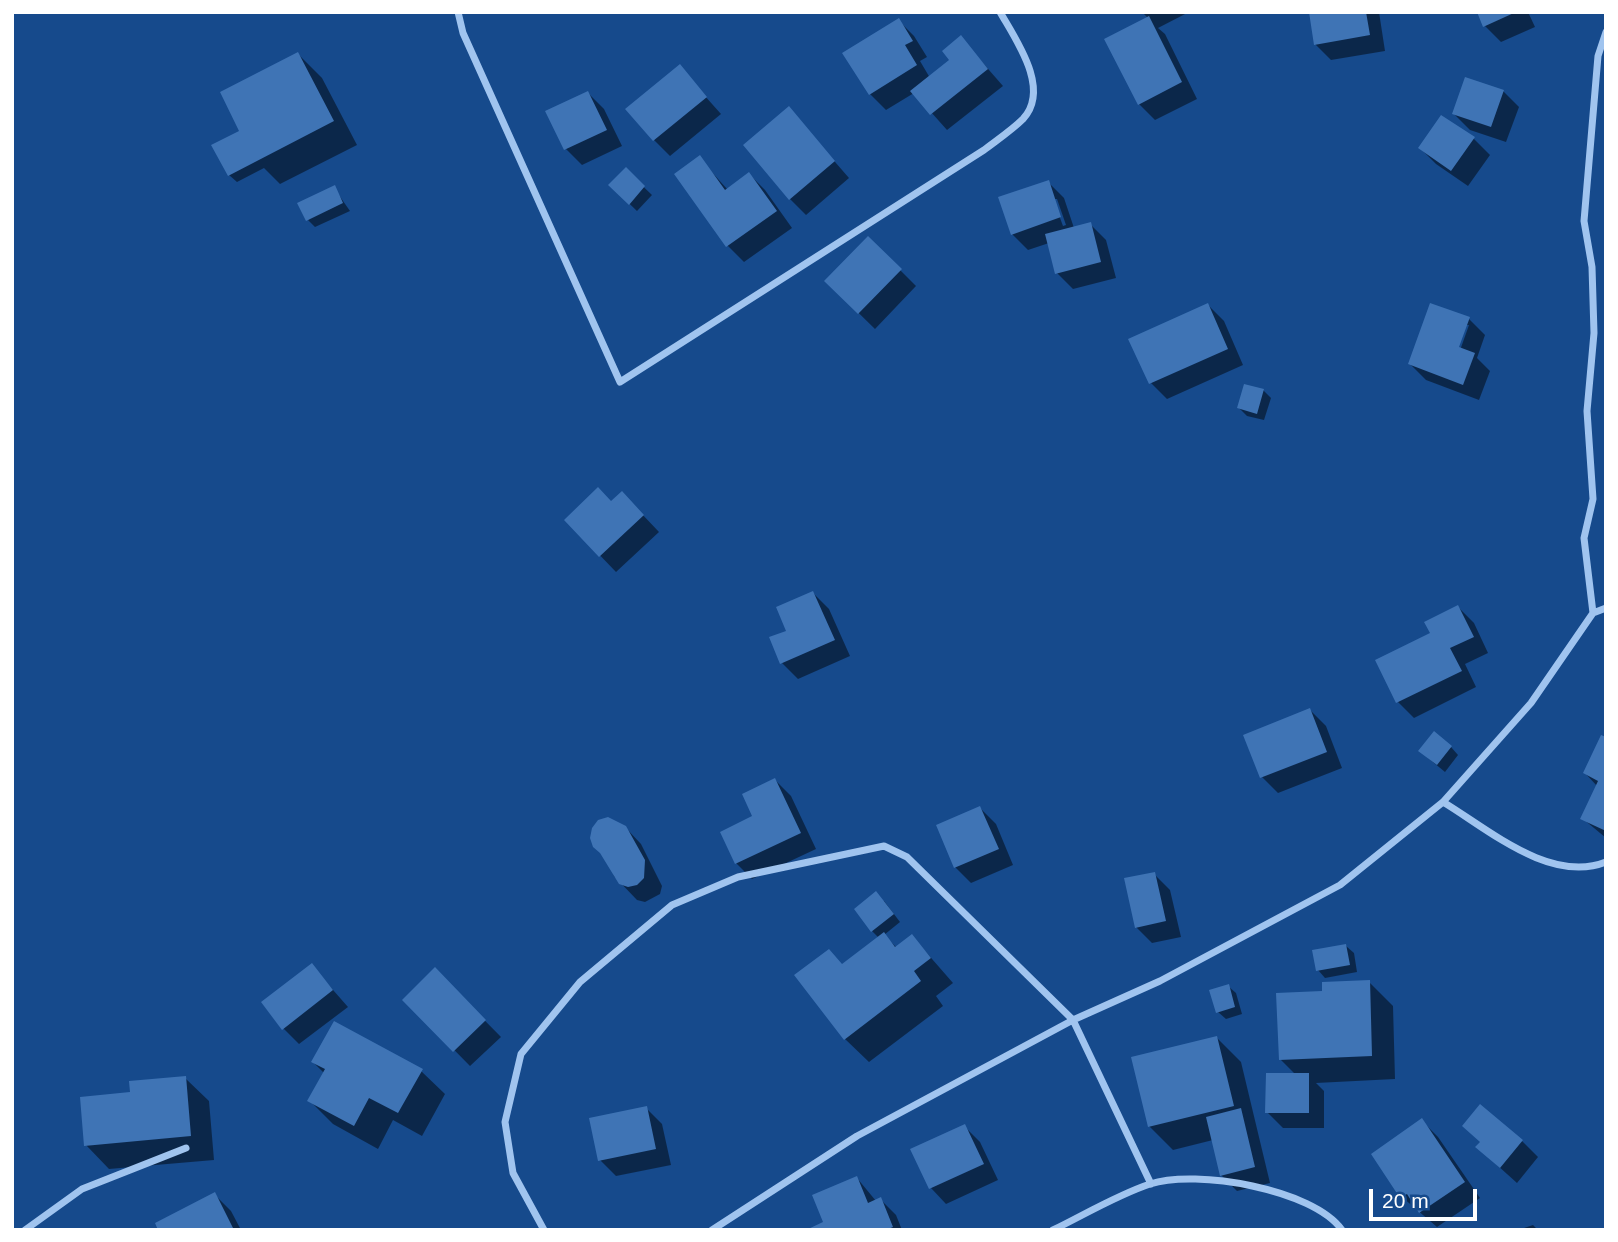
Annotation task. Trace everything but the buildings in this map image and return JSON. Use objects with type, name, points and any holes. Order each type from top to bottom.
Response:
[{"type":"street","points":[[458,12],[463,33],[620,382],[984,150],[1024,118],[1030,107],[1034,88],[1024,54],[1000,12]]},
{"type":"street","points":[[1593,613],[1584,538],[1593,499],[1587,411],[1594,333],[1592,267],[1584,221],[1598,55],[1606,32]]},
{"type":"street","points":[[712,1230],[857,1136],[1073,1020],[1160,981],[1340,885],[1443,802],[1531,703],[1593,613],[1606,608]]},
{"type":"street","points":[[1443,802],[1545,863],[1591,868],[1606,862]]},
{"type":"street","points":[[544,1230],[513,1173],[505,1122],[521,1054],[580,982],[671,905],[738,877],[884,846],[907,857],[1073,1020],[1151,1184]]},
{"type":"street","points":[[25,1230],[82,1189],[186,1148]]},
{"type":"street","points":[[1053,1230],[1151,1184],[1183,1178],[1256,1187],[1317,1207],[1342,1230]]}]
